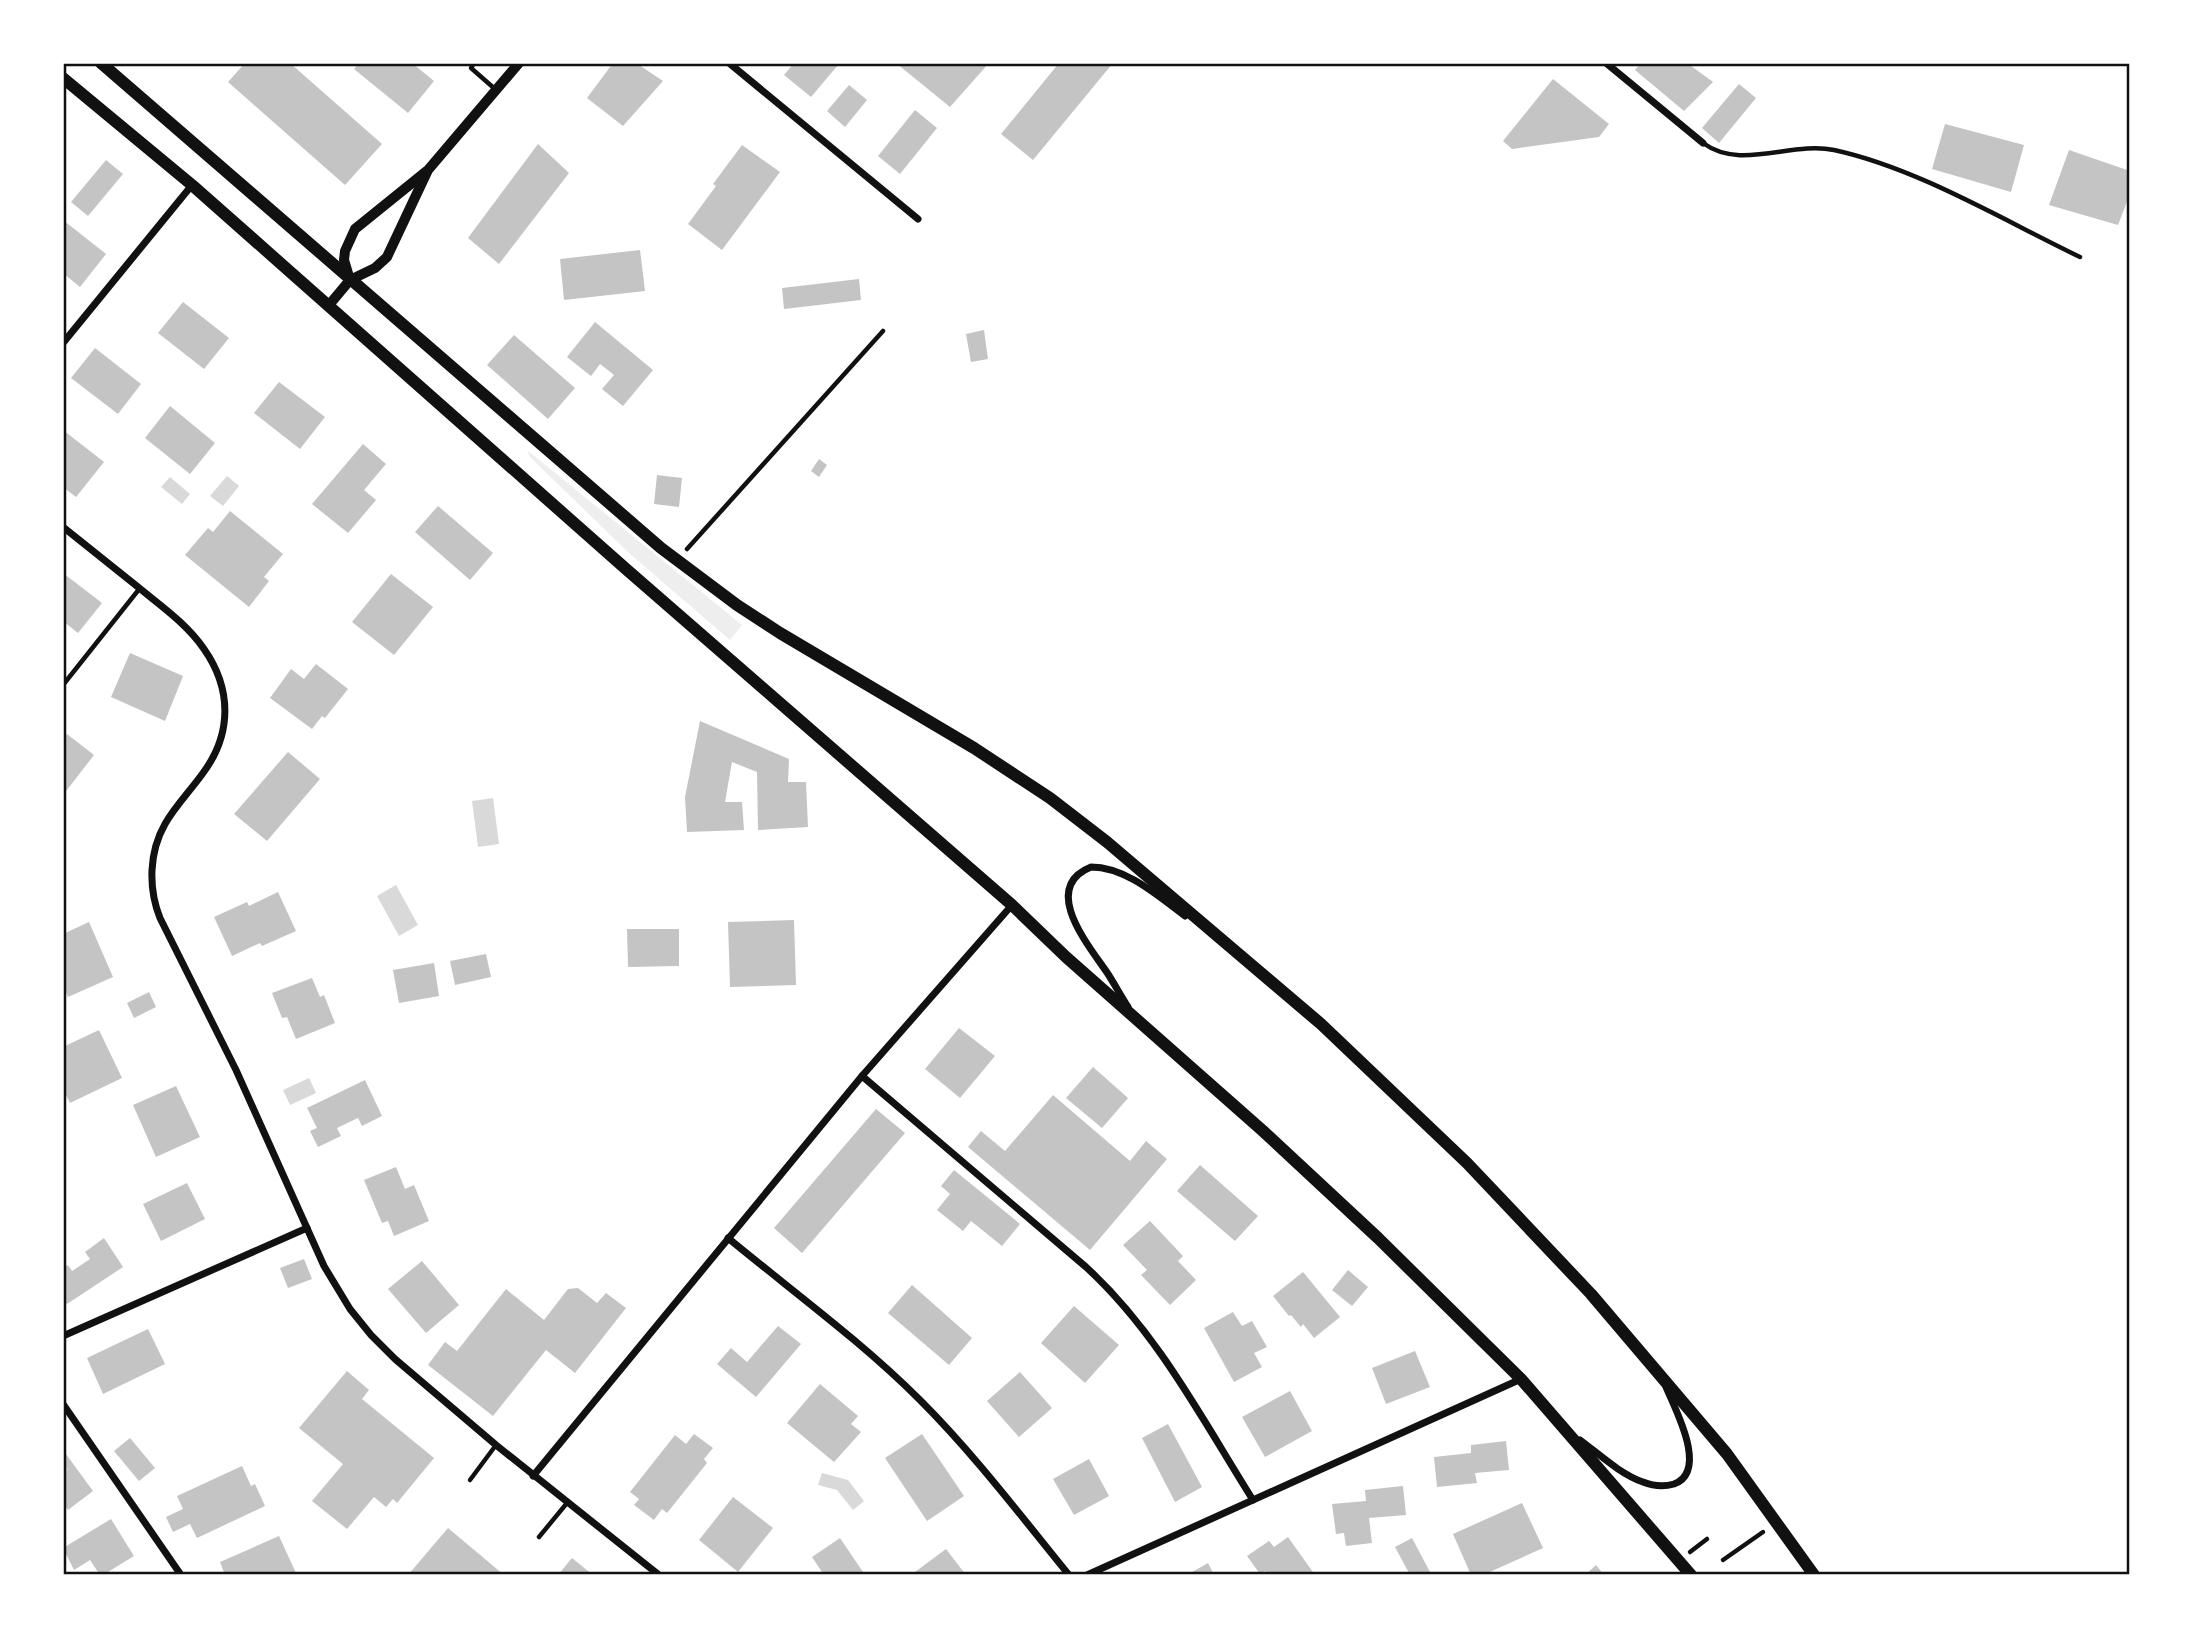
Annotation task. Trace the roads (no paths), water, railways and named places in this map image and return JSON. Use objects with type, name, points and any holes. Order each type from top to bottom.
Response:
[{"type":"main road","points":[[101,63],[677,560],[780,633],[974,748],[1050,798],[1107,842],[1321,1024],[1467,1163],[1591,1294],[1727,1454],[1814,1575]]},
{"type":"main road","points":[[63,78],[192,185],[329,305],[1012,905],[1066,957],[1263,1131],[1359,1220],[1521,1379],[1691,1575]]},
{"type":"street","points":[[350,280],[344,260],[355,229],[428,170],[519,63]]},
{"type":"street","points":[[729,63],[918,219]]},
{"type":"street","points":[[1606,63],[1703,144]]},
{"type":"street","points":[[329,305],[350,280],[374,268],[387,257],[428,170]]},
{"type":"street","points":[[63,343],[192,185]]},
{"type":"street","points":[[63,527],[170,612],[198,640],[213,663],[224,694],[226,720],[218,749],[159,835],[152,869],[154,900],[160,918],[236,1070],[337,1289],[364,1327],[395,1359],[533,1476],[659,1575]]},
{"type":"street","points":[[1135,1018],[1072,918],[1070,886],[1076,876],[1086,869],[1100,867],[1132,880],[1248,961]]},
{"type":"street","points":[[533,1476],[862,1076],[1012,905]]},
{"type":"street","points":[[862,1076],[1111,1291],[1155,1345],[1253,1500]]},
{"type":"street","points":[[63,1336],[307,1228]]},
{"type":"street","points":[[728,1238],[882,1365],[919,1399],[1069,1575]]},
{"type":"street","points":[[1562,1428],[1641,1482],[1665,1486],[1681,1480],[1688,1471],[1689,1448],[1659,1372]]},
{"type":"street","points":[[1087,1575],[1521,1379]]},
{"type":"street","points":[[63,1404],[181,1575]]},
{"type":"lane","points":[[474,63],[471,68],[496,90]]},
{"type":"lane","points":[[1703,144],[1717,152],[1734,156],[1820,148],[1890,166],[2080,257]]},
{"type":"lane","points":[[63,685],[140,588]]},
{"type":"lane","points":[[470,1480],[496,1445]]},
{"type":"lane","points":[[538,1537],[567,1503]]}]
